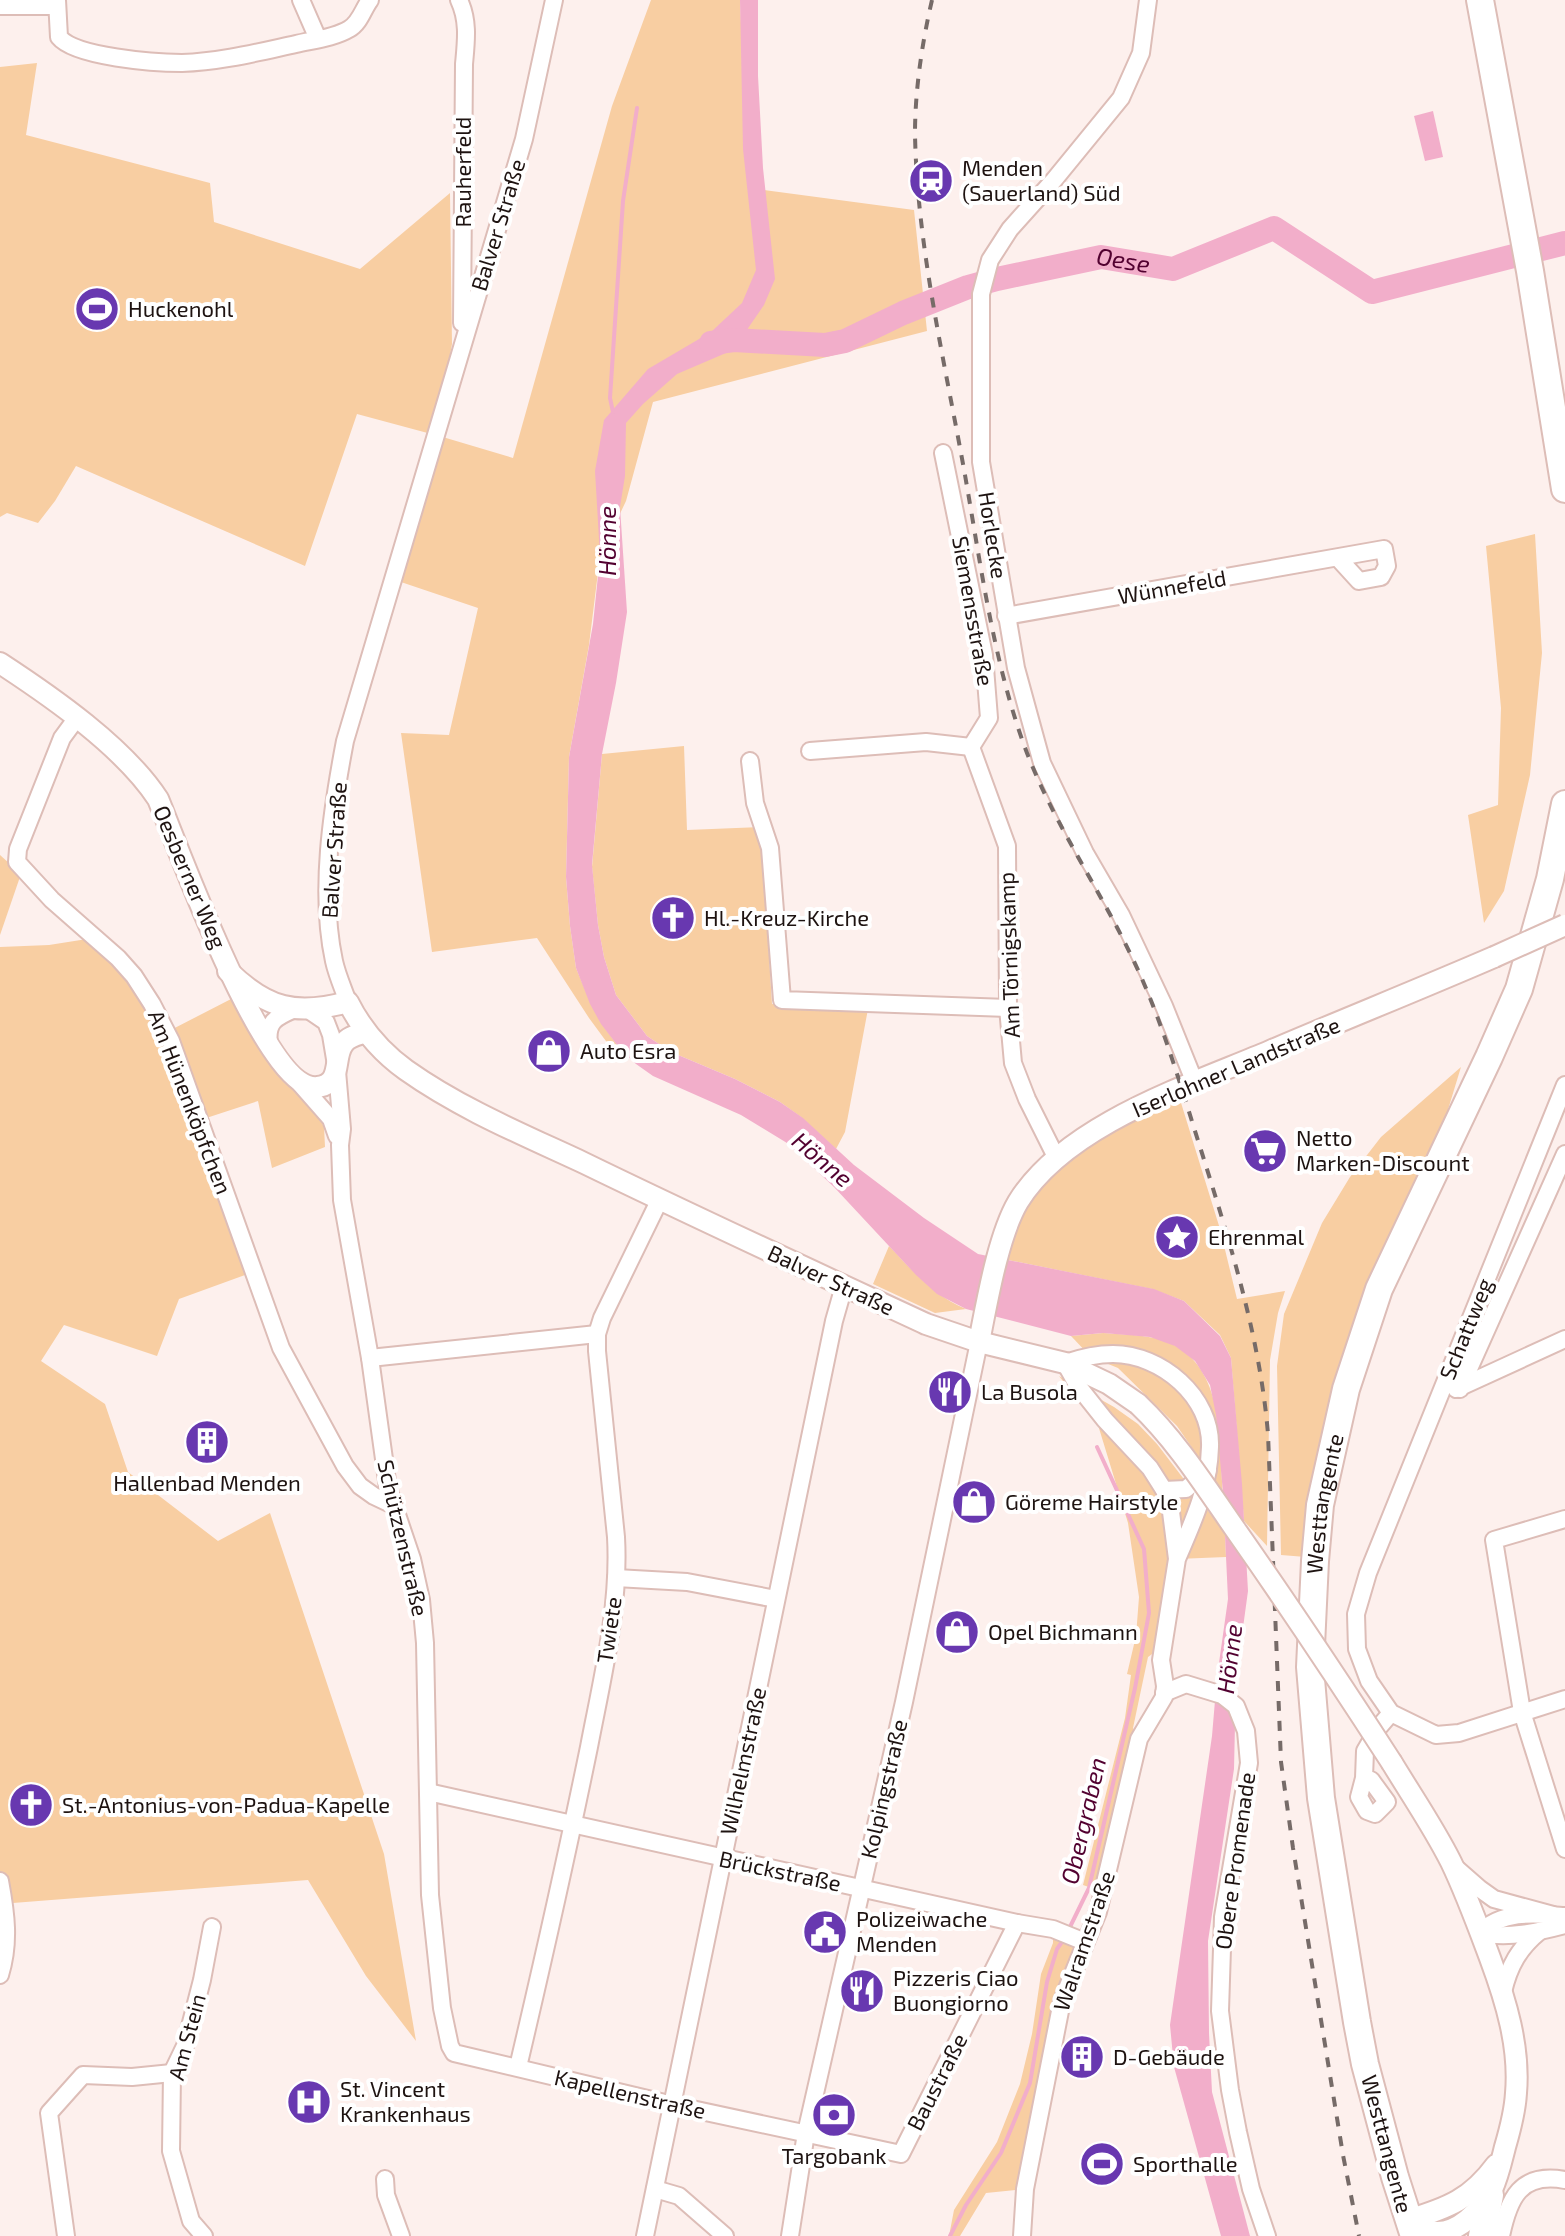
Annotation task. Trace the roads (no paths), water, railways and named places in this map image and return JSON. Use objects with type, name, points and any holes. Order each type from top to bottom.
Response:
[{"type":"main road","points":[[1480,0],[1530,271],[1565,489]]},
{"type":"main road","name":"Westtangente","points":[[1411,2228],[1378,2117],[1359,2036],[1321,1798],[1310,1667],[1320,1505],[1346,1389],[1379,1289],[1519,989],[1550,879],[1565,804]]},
{"type":"main road","points":[[1482,2236],[1490,2195]]},
{"type":"street","points":[[301,0],[318,39]]},
{"type":"street","points":[[0,6],[57,3],[58,32],[67,45],[139,60],[182,63],[236,56],[347,31],[354,26],[370,0]]},
{"type":"street","name":"Rauherfeld","points":[[460,0],[466,28],[462,344]]},
{"type":"street","name":"Balver Straße","points":[[554,0],[524,139],[345,741],[330,849],[328,909],[334,962],[348,1002],[366,1032],[384,1052],[443,1094],[926,1324],[979,1342],[1065,1363],[1109,1384],[1138,1404],[1154,1420],[1185,1457],[1269,1577],[1392,1763],[1451,1863],[1481,1932],[1503,1992],[1516,2059],[1516,2094],[1511,2126],[1496,2185],[1490,2195]]},
{"type":"street","name":"Horlecke","points":[[1148,0],[1141,53],[1121,98],[1010,229],[990,260],[983,285],[981,462],[1016,668],[1042,763],[1085,853],[1128,928],[1195,1083]]},
{"type":"street","name":"Siemensstraße","points":[[943,453],[984,655],[989,718],[971,747]]},
{"type":"street","name":"Wünnefeld","points":[[1006,616],[1338,558]]},
{"type":"street","name":"Oesberner Weg","points":[[0,663],[76,719],[146,781],[158,799],[228,971],[269,1044],[331,1119],[340,1145]]},
{"type":"street","name":"Am Hünenköpfchen","points":[[76,719],[62,738],[18,849],[17,862],[61,908],[118,958],[152,1004],[171,1041],[281,1348],[352,1476],[374,1496],[393,1505]]},
{"type":"street","points":[[810,751],[926,742],[971,747]]},
{"type":"street","name":"Am Törnigskamp","points":[[971,747],[1007,846],[1008,1008],[1013,1063],[1057,1159]]},
{"type":"street","points":[[750,761],[755,803],[770,848],[782,1000],[1008,1008]]},
{"type":"street","name":"Iserlohner Landstraße","points":[[979,1342],[1003,1236],[1018,1202],[1043,1171],[1087,1137],[1141,1106],[1565,925]]},
{"type":"street","name":"Oesberner Weg","points":[[228,971],[265,1000],[302,1009],[322,1009],[348,1002]]},
{"type":"street","points":[[269,1044],[268,1032],[273,1022],[280,1015],[302,1009]]},
{"type":"street","name":"Schützenstraße","points":[[302,1009],[322,1019],[329,1029],[337,1071],[342,1129],[342,1200],[370,1358],[388,1488],[412,1559],[421,1600],[425,1643],[432,1909],[442,2008],[454,2053]]},
{"type":"street","name":"Schützenstraße","points":[[337,1071],[339,1053],[344,1043],[366,1032]]},
{"type":"street","points":[[294,1077],[307,1085],[320,1086],[337,1071]]},
{"type":"street","name":"Schattweg","points":[[1451,1389],[1565,1085]]},
{"type":"street","name":"Schattweg","points":[[1391,1713],[1369,1681],[1357,1649],[1356,1614],[1368,1573],[1451,1389],[1565,1154]]},
{"type":"street","name":"Twiete","points":[[518,2067],[573,1824],[602,1677],[616,1578],[616,1537],[597,1334],[660,1199]]},
{"type":"street","name":"Wilhelmstraße","points":[[645,2236],[834,1321],[844,1286]]},
{"type":"street","points":[[370,1358],[597,1334]]},
{"type":"street","points":[[1451,1389],[1565,1339]]},
{"type":"street","name":"Kolpingstraße","points":[[790,2236],[806,2133],[904,1702],[979,1342]]},
{"type":"street","points":[[1164,1693],[1161,1660],[1177,1559],[1202,1500],[1211,1443],[1194,1397],[1171,1374],[1145,1360],[1112,1354],[1065,1363],[1078,1386],[1150,1468],[1164,1490],[1170,1504],[1177,1559]]},
{"type":"street","points":[[1164,1490],[1186,1489],[1209,1469]]},
{"type":"street","points":[[1565,1519],[1494,1540],[1522,1712],[1565,1849]]},
{"type":"street","points":[[616,1578],[687,1582],[776,1599]]},
{"type":"street","name":"Obere Promenade","points":[[1164,1693],[1186,1684],[1213,1692],[1236,1706],[1246,1731],[1249,1763],[1223,1917],[1220,2011],[1227,2075],[1238,2132],[1251,2189],[1267,2236]]},
{"type":"street","name":"Walramstraße","points":[[1022,2236],[1023,2197],[1062,2001],[1098,1912],[1136,1749],[1164,1693]]},
{"type":"street","points":[[1364,1778],[1365,1751],[1391,1713],[1436,1735],[1459,1733],[1565,1699]]},
{"type":"street","name":"Brückstraße","points":[[428,1792],[1053,1929],[1085,1942]]},
{"type":"street","points":[[1451,1863],[1494,1899],[1561,1919]]},
{"type":"street","points":[[0,1881],[6,1913],[6,1953],[0,1975]]},
{"type":"street","points":[[1540,1931],[1492,1935],[1481,1932],[1502,1917],[1561,1919]]},
{"type":"street","points":[[1503,1992],[1515,1958],[1540,1931],[1561,1919]]},
{"type":"street","name":"Baustraße","points":[[806,2133],[901,2154],[1017,1923]]},
{"type":"street","name":"Am Stein","points":[[204,2236],[191,2221],[171,2151],[172,2073],[185,2046],[212,1927]]},
{"type":"street","name":"Kapellenstraße","points":[[454,2053],[806,2133]]},
{"type":"street","points":[[66,2236],[49,2113],[83,2075],[132,2077],[172,2073]]},
{"type":"street","points":[[1411,2228],[1437,2211],[1461,2201],[1484,2180],[1503,2155]]},
{"type":"street","points":[[1501,2236],[1508,2208],[1520,2188],[1541,2178],[1565,2180]]},
{"type":"street","points":[[385,2179],[386,2195],[401,2236]]},
{"type":"street","points":[[655,2189],[679,2196],[725,2236]]},
{"type":"street","points":[[1411,2228],[1445,2233],[1467,2220],[1490,2195]]},
{"type":"water","name":"Hönne","points":[[740,0],[758,0],[763,168],[775,279],[764,305],[733,350],[677,374],[626,423],[625,476],[620,507],[627,612],[602,754],[592,865],[604,957],[616,995],[647,1036],[671,1052],[780,1102],[803,1118],[854,1165],[978,1254],[1154,1289],[1184,1301],[1220,1336],[1231,1358],[1248,1591],[1236,1679],[1234,1769],[1208,1941],[1209,2033],[1212,2092],[1250,2236],[1221,2236],[1174,2067],[1170,2025],[1212,1736],[1228,1599],[1223,1493],[1210,1385],[1195,1361],[1175,1346],[1150,1337],[1103,1333],[1071,1336],[966,1309],[937,1294],[787,1143],[741,1115],[653,1076],[636,1064],[601,1024],[576,968],[566,877],[569,757],[593,624],[600,556],[595,471],[604,420],[648,369],[711,332],[742,303],[756,270],[743,149]]},
{"type":"water","points":[[1433,111],[1443,157],[1425,161],[1414,116]]},
{"type":"waterway","points":[[613,412],[610,398],[623,201],[637,108]]},
{"type":"waterway","name":"Oese","points":[[711,343],[734,340],[825,345],[845,341],[903,313],[997,279],[1101,257],[1173,269],[1274,228],[1372,292],[1565,243]]},
{"type":"waterway","name":"Obergraben","points":[[1068,1931],[1089,1888],[1149,1613],[1144,1549],[1097,1447]]},
{"type":"waterway","name":"Obergraben","points":[[950,2236],[966,2205],[1001,2153],[1030,2083],[1047,1982],[1057,1949],[1064,1939]]},
{"type":"railway","points":[[932,0],[915,117],[921,219],[933,305],[997,651],[1016,720],[1038,779],[1130,953],[1161,1026],[1233,1255],[1258,1362],[1268,1434],[1281,1762],[1343,2155],[1359,2236]]},
{"type":"place","name":"Menden (Sauerland) Süd","points":[[931,181]]},
{"type":"place","name":"Huckenohl","points":[[97,309]]},
{"type":"place","name":"Hl.-Kreuz-Kirche","points":[[673,918]]},
{"type":"place","name":"Auto Esra","points":[[549,1051]]},
{"type":"place","name":"Netto Marken-Discount","points":[[1265,1151]]},
{"type":"place","name":"Ehrenmal","points":[[1177,1237]]},
{"type":"place","name":"La Busola","points":[[950,1392]]},
{"type":"place","name":"Hallenbad Menden","points":[[207,1442]]},
{"type":"place","name":"Göreme Hairstyle","points":[[974,1502]]},
{"type":"place","name":"Opel Bichmann","points":[[957,1632]]},
{"type":"place","name":"St.-Antonius-von-Padua-Kapelle","points":[[31,1805]]},
{"type":"place","name":"Polizeiwache Menden","points":[[825,1932]]},
{"type":"place","name":"Pizzeris Ciao Buongiorno","points":[[862,1991]]},
{"type":"place","name":"D-Gebäude","points":[[1082,2057]]},
{"type":"place","name":"St. Vincent Krankenhaus","points":[[309,2102]]},
{"type":"place","name":"Targobank","points":[[834,2115]]},
{"type":"place","name":"Sporthalle","points":[[1102,2164]]}]
